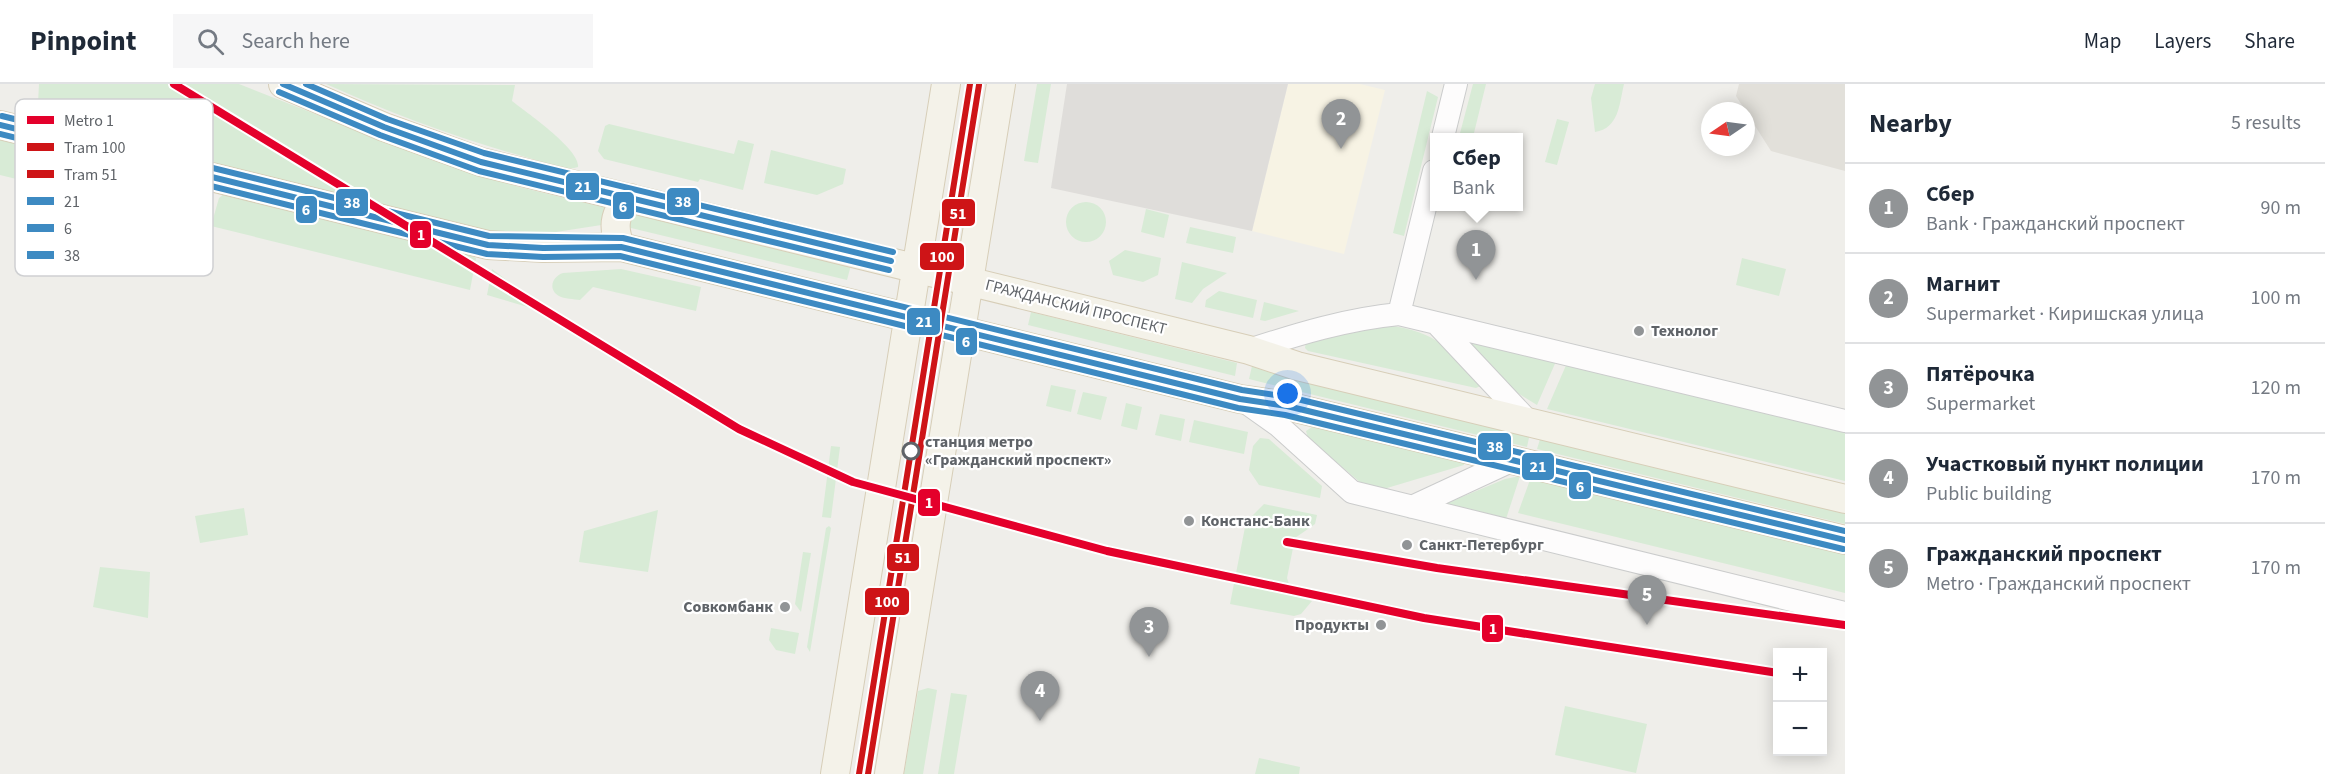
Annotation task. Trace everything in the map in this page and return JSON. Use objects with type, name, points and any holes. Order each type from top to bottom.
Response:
[{"type":"main road","name":"ГРАЖДАНСКИЙ ПРОСПЕКТ","points":[[283,84],[438,148],[552,181],[969,280],[1249,350],[1297,366],[1845,499]]},
{"type":"main road","points":[[835,774],[946,84]]},
{"type":"main road","points":[[889,774],[1001,84]]},
{"type":"main road","points":[[0,125],[15,129]]},
{"type":"main road","points":[[213,177],[488,245],[543,248],[621,247],[1240,399],[1287,406],[1845,540]]},
{"type":"main road","points":[[621,247],[615,235],[615,219],[620,206],[630,198]]},
{"type":"street","points":[[1444,133],[1456,84]]},
{"type":"street","points":[[1399,314],[1430,187]]},
{"type":"street","points":[[1249,350],[1306,331],[1365,318],[1399,314],[1845,421]]},
{"type":"street","points":[[1437,324],[1529,422]]},
{"type":"street","points":[[1240,399],[1279,426],[1352,492],[1845,613]]},
{"type":"street","points":[[1412,507],[1513,460]]},
{"type":"shaded area","points":[[1067,84],[1288,84],[1252,231],[1051,188]]},
{"type":"shaded area","points":[[1288,84],[1360,84],[1385,90],[1344,254],[1252,231]]},
{"type":"shaded area","points":[[1739,84],[1845,84],[1845,171],[1771,151],[1755,126],[1755,102],[1740,102],[1736,96]]},
{"type":"green space","points":[[39,84],[239,84],[432,160],[519,187],[607,208],[608,224],[530,236],[507,236],[213,164],[213,99],[38,99]]},
{"type":"green space","points":[[326,84],[515,85],[512,101],[540,122],[571,151],[577,160],[578,167],[554,166],[477,143],[401,116]]},
{"type":"green space","points":[[1037,84],[1051,84],[1038,163],[1024,161]]},
{"type":"green space","points":[[1473,84],[1486,84],[1474,133],[1460,133]]},
{"type":"green space","points":[[1595,84],[1624,84],[1617,114],[1613,121],[1603,130],[1595,132],[1591,98]]},
{"type":"green space","points":[[1427,91],[1438,97],[1404,236],[1393,233]]},
{"type":"green space","points":[[1557,119],[1569,122],[1557,165],[1545,162]]},
{"type":"green space","points":[[609,124],[734,154],[738,140],[754,144],[743,190],[700,179],[698,182],[604,159],[598,151],[605,126]]},
{"type":"green space","points":[[0,139],[15,143],[15,179],[0,175]]},
{"type":"green space","points":[[771,150],[846,169],[843,184],[817,195],[764,183]]},
{"type":"green space","points":[[224,194],[464,253],[476,258],[470,290],[213,226],[219,198]]},
{"type":"green space","points":[[1086,202],[1100,208],[1106,222],[1100,236],[1086,242],[1072,236],[1066,222],[1072,208]]},
{"type":"green space","points":[[1146,209],[1169,215],[1164,238],[1141,232]]},
{"type":"green space","points":[[634,213],[851,265],[847,280],[631,228],[626,224]]},
{"type":"green space","points":[[1190,227],[1236,237],[1233,253],[1186,243]]},
{"type":"green space","points":[[1125,250],[1161,258],[1158,275],[1143,282],[1113,275],[1109,261]]},
{"type":"green space","points":[[1742,258],[1786,269],[1779,296],[1736,285]]},
{"type":"green space","points":[[1182,262],[1227,273],[1203,289],[1192,303],[1175,299]]},
{"type":"green space","points":[[492,269],[539,305],[538,310],[487,295]]},
{"type":"green space","points":[[621,269],[701,287],[696,311],[593,287],[580,300],[561,297],[553,290],[554,280],[563,273]]},
{"type":"green space","points":[[1219,291],[1257,300],[1253,318],[1205,307],[1206,300]]},
{"type":"green space","points":[[1264,302],[1299,311],[1265,321],[1260,320]]},
{"type":"green space","points":[[1031,312],[1237,363],[1235,376],[1028,325]]},
{"type":"green space","points":[[1387,325],[1419,332],[1442,344],[1483,385],[1476,388],[1308,351],[1305,348],[1306,341]]},
{"type":"green space","points":[[1472,341],[1557,359],[1537,405],[1516,392],[1472,348]]},
{"type":"green space","points":[[1567,363],[1845,430],[1845,481],[1547,409]]},
{"type":"green space","points":[[1252,366],[1530,433],[1527,447],[1249,379]]},
{"type":"green space","points":[[1051,385],[1076,390],[1071,412],[1046,406]]},
{"type":"green space","points":[[1083,392],[1107,397],[1101,420],[1077,414]]},
{"type":"green space","points":[[1126,403],[1142,407],[1137,430],[1121,426]]},
{"type":"green space","points":[[1160,414],[1185,419],[1181,441],[1155,435]]},
{"type":"green space","points":[[1194,420],[1248,432],[1244,454],[1189,442]]},
{"type":"green space","points":[[1312,427],[1463,459],[1464,465],[1377,491],[1368,489],[1308,438],[1306,431]]},
{"type":"green space","points":[[1541,436],[1845,511],[1845,524],[1537,449]]},
{"type":"green space","points":[[1260,438],[1269,439],[1322,486],[1320,498],[1259,485],[1249,470],[1253,446]]},
{"type":"green space","points":[[831,446],[840,447],[831,518],[822,517]]},
{"type":"green space","points":[[1520,476],[1505,522],[1445,504],[1505,479]]},
{"type":"green space","points":[[1531,477],[1845,553],[1845,593],[1518,513]]},
{"type":"green space","points":[[1264,504],[1317,515],[1315,524],[1295,538],[1287,578],[1293,596],[1312,601],[1301,614],[1294,616],[1230,604],[1246,522]]},
{"type":"green space","points":[[244,508],[248,535],[200,543],[195,516]]},
{"type":"green space","points":[[658,510],[648,572],[579,562],[584,531]]},
{"type":"green space","points":[[829,526],[831,528],[810,652],[807,647],[826,528]]},
{"type":"green space","points":[[803,552],[811,553],[801,612],[795,604]]},
{"type":"green space","points":[[100,567],[150,572],[148,618],[93,607]]},
{"type":"green space","points":[[771,628],[799,633],[795,654],[776,650],[769,640]]},
{"type":"green space","points":[[928,688],[937,690],[923,774],[904,774],[918,691]]},
{"type":"green space","points":[[951,693],[967,695],[954,774],[938,774]]},
{"type":"green space","points":[[1565,706],[1647,724],[1636,773],[1555,755]]},
{"type":"green space","points":[[1259,758],[1300,767],[1299,774],[1255,774]]},
{"type":"metro line","name":"1","points":[[174,84],[199,99]]},
{"type":"metro line","name":"1","points":[[213,108],[739,429],[853,482],[1107,551],[1424,618],[1773,672]]},
{"type":"metro line","name":"1","points":[[1287,542],[1437,568],[1845,625]]},
{"type":"tram line","name":"100","points":[[859,774],[970,84]]},
{"type":"tram line","name":"51","points":[[868,774],[979,85]]},
{"type":"transit line","name":"21","points":[[283,84],[384,127],[481,162],[891,261]]},
{"type":"transit line","name":"38","points":[[306,84],[387,119],[484,153],[893,252]]},
{"type":"transit line","name":"6","points":[[279,92],[380,135],[479,171],[889,270]]},
{"type":"transit line","name":"38","points":[[2,116],[15,119]]},
{"type":"transit line","name":"21","points":[[0,125],[15,129]]},
{"type":"transit line","name":"6","points":[[0,134],[15,138]]},
{"type":"transit line","name":"38","points":[[213,168],[489,236],[623,238],[1242,390],[1289,397],[1845,531]]},
{"type":"transit line","name":"21","points":[[213,177],[488,245],[543,248],[621,247],[1240,399],[1287,406],[1845,540]]},
{"type":"transit line","name":"6","points":[[213,186],[487,254],[543,257],[620,256],[1238,408],[1285,415],[1843,549]]},
{"type":"place","name":"Магнит","points":[[1341,149]]},
{"type":"place","name":"Сбер","points":[[1476,280]]},
{"type":"place","name":"Технолог","points":[[1639,331]]},
{"type":"place","name":"станция метро «Гражданский проспект»","points":[[911,451]]},
{"type":"place","name":"Констанс-Банк","points":[[1189,521]]},
{"type":"place","name":"Санкт-Петербург","points":[[1407,545]]},
{"type":"place","name":"Совкомбанк","points":[[785,607]]},
{"type":"place","name":"Продукты","points":[[1381,625]]},
{"type":"place","name":"Гражданский проспект","points":[[1647,625]]},
{"type":"place","name":"Пятёрочка","points":[[1149,657]]},
{"type":"place","name":"Участковый пункт полиции","points":[[1040,721]]}]
